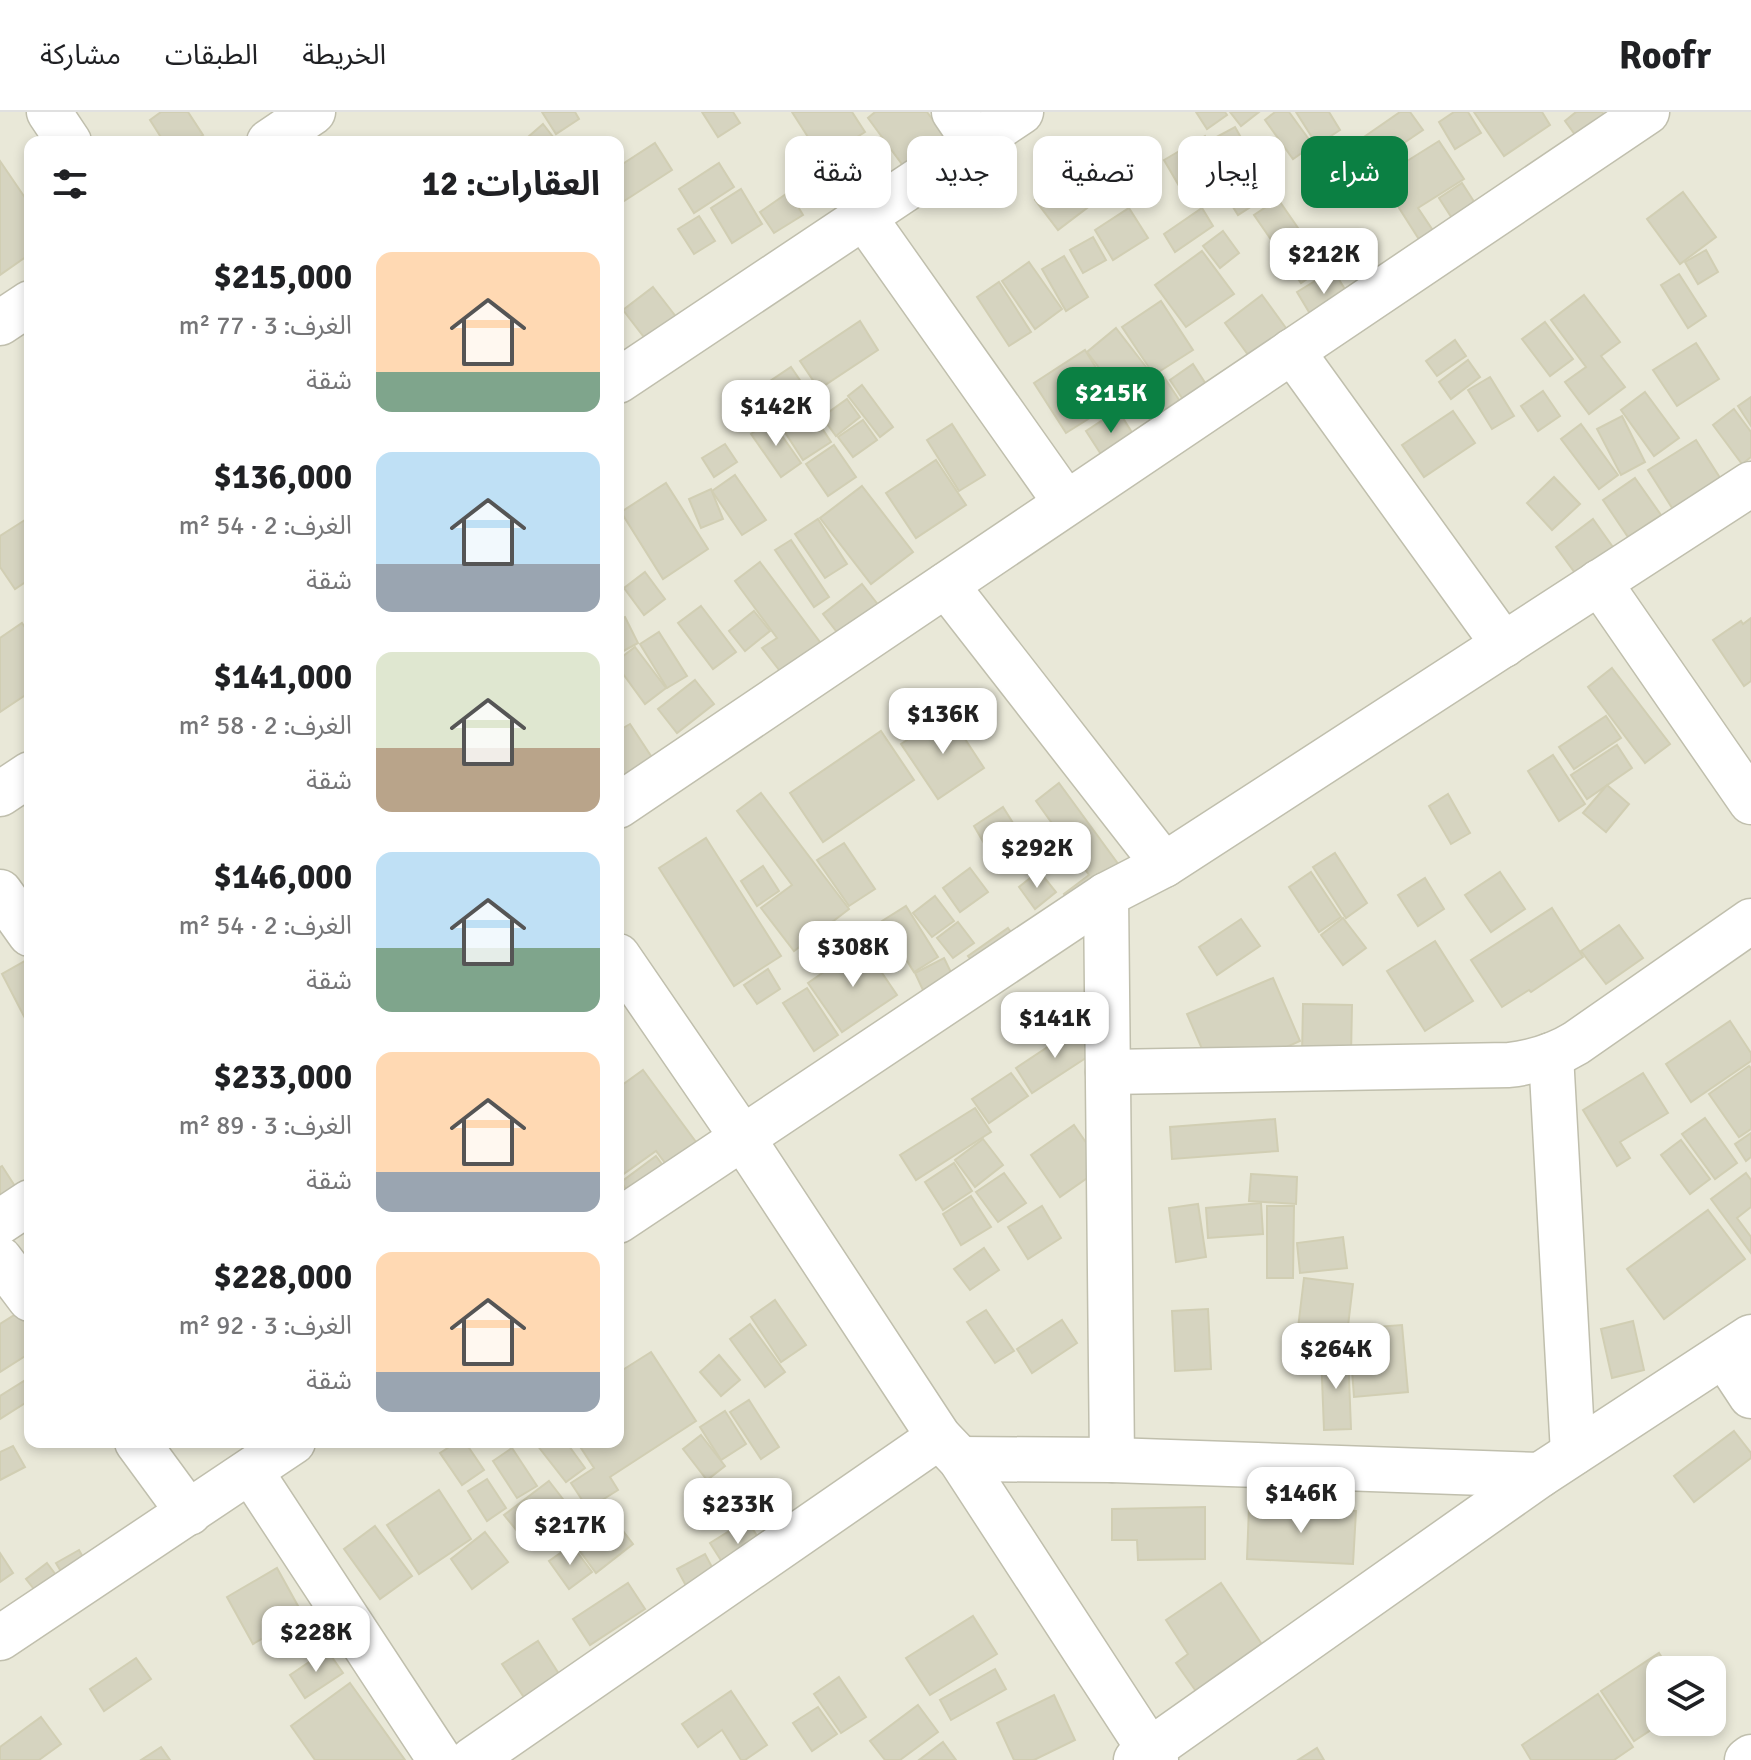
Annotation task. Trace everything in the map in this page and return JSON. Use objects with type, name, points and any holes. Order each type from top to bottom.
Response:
[{"type":"street","points":[[49,112],[65,136]]},
{"type":"street","points":[[278,136],[313,112]]},
{"type":"street","points":[[624,377],[864,217],[964,128],[1021,112]]},
{"type":"street","points":[[624,802],[1647,112]]},
{"type":"street","points":[[864,217],[1066,503]]},
{"type":"street","points":[[0,323],[24,307]]},
{"type":"street","points":[[1292,351],[1504,645]]},
{"type":"street","points":[[624,1217],[1106,895],[1164,865],[1751,484]]},
{"type":"street","points":[[1599,582],[1751,802]]},
{"type":"street","points":[[946,585],[1164,865]]},
{"type":"street","points":[[0,794],[24,778]]},
{"type":"street","points":[[0,892],[24,926]]},
{"type":"street","points":[[1106,895],[1112,1460]]},
{"type":"street","points":[[1108,1072],[1509,1065],[1531,1062],[1576,1043],[1751,921]]},
{"type":"street","points":[[624,965],[949,1448],[1148,1757],[1556,1464],[1737,1346],[1751,1396]]},
{"type":"street","points":[[1551,1055],[1556,1464]]},
{"type":"street","points":[[0,1222],[24,1206]]},
{"type":"street","points":[[0,1259],[24,1291]]},
{"type":"street","points":[[141,1448],[189,1513]]},
{"type":"street","points":[[0,1638],[285,1448]]},
{"type":"street","points":[[472,1760],[949,1448],[1112,1460],[1556,1464]]},
{"type":"street","points":[[251,1472],[440,1760]]},
{"type":"shaded area","points":[[0,112],[1751,112],[1751,1760],[0,1760]]},
{"type":"building","points":[[161,112],[188,112],[203,135],[160,136],[150,120]]},
{"type":"building","points":[[542,112],[575,112],[579,119],[556,134]]},
{"type":"building","points":[[702,112],[733,112],[740,123],[718,137]]},
{"type":"building","points":[[792,112],[852,112],[865,132],[859,136],[807,136]]},
{"type":"building","points":[[875,112],[927,112],[944,136],[907,136],[907,171],[891,149],[891,136],[881,136],[868,118]]},
{"type":"building","points":[[1196,112],[1225,112],[1227,115],[1207,129]]},
{"type":"building","points":[[1230,112],[1259,112],[1241,126]]},
{"type":"building","points":[[1275,112],[1289,112],[1306,136],[1301,136],[1301,153],[1293,159],[1285,148],[1285,136],[1276,136],[1265,120]]},
{"type":"building","points":[[1296,112],[1329,112],[1340,130],[1331,136],[1311,136]]},
{"type":"building","points":[[1400,112],[1410,112],[1423,130],[1408,140],[1408,136],[1365,136]]},
{"type":"building","points":[[1454,112],[1468,112],[1481,133],[1455,149],[1439,122]]},
{"type":"building","points":[[1474,112],[1542,112],[1550,125],[1504,156]]},
{"type":"building","points":[[1576,112],[1602,112],[1613,126],[1584,147],[1565,121]]},
{"type":"building","points":[[543,124],[552,136],[529,136]]},
{"type":"building","points":[[1235,127],[1240,136],[1218,136]]},
{"type":"building","points":[[1439,141],[1464,179],[1418,208],[1436,235],[1422,244],[1399,208],[1408,208],[1408,160]]},
{"type":"building","points":[[655,143],[672,170],[624,201],[624,163]]},
{"type":"building","points":[[1178,152],[1178,184],[1164,160]]},
{"type":"building","points":[[0,161],[24,196],[24,258],[0,275]]},
{"type":"building","points":[[719,163],[734,187],[694,213],[679,189]]},
{"type":"building","points":[[1462,183],[1482,214],[1459,229],[1439,198]]},
{"type":"building","points":[[741,189],[762,224],[732,243],[711,208]]},
{"type":"building","points":[[1683,192],[1716,237],[1680,264],[1647,219]]},
{"type":"building","points":[[785,195],[785,208],[799,208],[803,215],[774,233],[760,212]]},
{"type":"building","points":[[1041,208],[1087,208],[1058,230]]},
{"type":"building","points":[[1129,208],[1148,238],[1113,260],[1095,230]]},
{"type":"building","points":[[1202,208],[1213,226],[1175,252],[1164,234]]},
{"type":"building","points":[[1234,208],[1249,208],[1238,215]]},
{"type":"building","points":[[1264,208],[1284,208],[1325,267],[1301,283],[1254,215]]},
{"type":"building","points":[[699,216],[715,241],[694,254],[678,229]]},
{"type":"building","points":[[1223,231],[1239,253],[1220,268],[1203,246]]},
{"type":"building","points":[[1093,237],[1106,260],[1083,273],[1070,250]]},
{"type":"building","points":[[1706,250],[1718,272],[1698,284],[1685,262]]},
{"type":"building","points":[[1202,251],[1234,294],[1186,327],[1155,285]]},
{"type":"building","points":[[1064,256],[1088,297],[1066,311],[1042,269]]},
{"type":"building","points":[[1029,262],[1062,309],[1035,329],[1002,281]]},
{"type":"building","points":[[1333,270],[1351,299],[1315,322],[1297,292]]},
{"type":"building","points":[[1679,274],[1706,316],[1688,328],[1661,285]]},
{"type":"building","points":[[999,282],[1031,332],[1009,346],[977,297]]},
{"type":"building","points":[[653,287],[677,318],[647,341],[624,309]]},
{"type":"building","points":[[1262,295],[1291,335],[1254,363],[1225,323]]},
{"type":"building","points":[[1584,295],[1620,342],[1601,356],[1625,387],[1589,414],[1565,382],[1586,367],[1551,320]]},
{"type":"building","points":[[1161,301],[1193,350],[1154,375],[1122,327]]},
{"type":"building","points":[[860,321],[878,350],[819,389],[800,361]]},
{"type":"building","points":[[1545,322],[1573,359],[1550,376],[1522,339]]},
{"type":"building","points":[[1116,328],[1153,376],[1123,399],[1087,352]]},
{"type":"building","points":[[1455,340],[1466,356],[1437,376],[1426,361]]},
{"type":"building","points":[[1696,343],[1719,379],[1677,406],[1653,370]]},
{"type":"building","points":[[1085,350],[1117,401],[1066,433],[1034,383]]},
{"type":"building","points":[[1468,360],[1480,377],[1451,399],[1439,382]]},
{"type":"building","points":[[1193,364],[1211,392],[1188,407],[1170,380]]},
{"type":"building","points":[[791,367],[808,392],[783,408],[767,383]]},
{"type":"building","points":[[1164,377],[1187,412],[1157,430],[1135,397]]},
{"type":"building","points":[[1490,377],[1514,416],[1492,429],[1468,390]]},
{"type":"building","points":[[862,385],[893,427],[880,437],[848,396]]},
{"type":"building","points":[[1543,391],[1560,416],[1538,431],[1521,406]]},
{"type":"building","points":[[1645,392],[1679,438],[1654,456],[1621,410]]},
{"type":"building","points":[[1751,397],[1751,426],[1738,406]]},
{"type":"building","points":[[847,399],[860,417],[836,436],[822,417]]},
{"type":"building","points":[[805,402],[831,442],[803,460],[777,420]]},
{"type":"building","points":[[1734,409],[1751,432],[1751,457],[1742,464],[1713,425]]},
{"type":"building","points":[[1118,410],[1136,439],[1104,459],[1086,431]]},
{"type":"building","points":[[1453,411],[1475,443],[1424,477],[1402,445]]},
{"type":"building","points":[[1622,416],[1645,462],[1621,475],[1597,429]]},
{"type":"building","points":[[771,420],[801,463],[781,477],[751,434]]},
{"type":"building","points":[[863,420],[877,440],[853,457],[838,437]]},
{"type":"building","points":[[952,424],[985,475],[959,491],[927,440]]},
{"type":"building","points":[[1581,424],[1618,475],[1599,489],[1561,439]]},
{"type":"building","points":[[1696,440],[1722,481],[1674,511],[1648,470]]},
{"type":"building","points":[[725,444],[737,462],[714,477],[702,458]]},
{"type":"building","points":[[834,445],[856,477],[828,496],[806,464]]},
{"type":"building","points":[[936,460],[966,505],[916,538],[886,493]]},
{"type":"building","points":[[735,475],[766,520],[742,535],[712,491]]},
{"type":"building","points":[[1554,477],[1580,504],[1552,530],[1527,503]]},
{"type":"building","points":[[1635,478],[1661,515],[1628,537],[1603,500]]},
{"type":"building","points":[[666,483],[708,549],[663,579],[624,517],[624,510]]},
{"type":"building","points":[[862,486],[913,552],[871,584],[820,518]]},
{"type":"building","points":[[711,489],[723,519],[701,528],[689,499]]},
{"type":"building","points":[[818,519],[847,564],[825,578],[795,534]]},
{"type":"building","points":[[1593,519],[1615,550],[1578,577],[1556,547]]},
{"type":"building","points":[[24,521],[24,583],[15,589],[0,567],[0,536]]},
{"type":"building","points":[[791,540],[829,597],[814,607],[775,550]]},
{"type":"building","points":[[760,562],[826,650],[787,680],[762,648],[777,638],[735,581]]},
{"type":"building","points":[[645,572],[665,599],[644,615],[624,588]]},
{"type":"building","points":[[862,584],[883,611],[843,640],[823,614]]},
{"type":"building","points":[[701,606],[736,652],[713,669],[678,623]]},
{"type":"building","points":[[754,611],[770,631],[745,651],[729,631]]},
{"type":"building","points":[[624,617],[638,643],[624,651]]},
{"type":"building","points":[[1751,618],[1751,681],[1744,686],[1713,640],[1741,621],[1743,624]]},
{"type":"building","points":[[22,623],[24,626],[24,696],[0,712],[0,638]]},
{"type":"building","points":[[659,632],[687,676],[667,688],[640,644]]},
{"type":"building","points":[[635,647],[666,688],[645,704],[624,675],[624,655]]},
{"type":"building","points":[[1612,668],[1670,744],[1645,763],[1588,687]]},
{"type":"building","points":[[695,680],[714,704],[677,733],[658,709]]},
{"type":"building","points":[[948,713],[984,768],[938,799],[901,744]]},
{"type":"building","points":[[1606,716],[1621,738],[1574,769],[1559,747]]},
{"type":"building","points":[[630,724],[657,765],[624,786],[624,728]]},
{"type":"building","points":[[881,731],[914,780],[823,842],[790,793]]},
{"type":"building","points":[[1617,745],[1632,768],[1587,799],[1571,775]]},
{"type":"building","points":[[1553,755],[1585,804],[1559,821],[1528,771]]},
{"type":"building","points":[[1059,783],[1127,876],[1077,912],[1064,894],[1089,875],[1036,801]]},
{"type":"building","points":[[1607,785],[1629,804],[1606,832],[1583,813]]},
{"type":"building","points":[[761,793],[849,909],[794,951],[761,908],[792,885],[737,811]]},
{"type":"building","points":[[1448,794],[1470,833],[1451,844],[1429,806]]},
{"type":"building","points":[[1003,807],[1018,831],[988,850],[974,826]]},
{"type":"building","points":[[706,838],[781,956],[734,986],[659,868]]},
{"type":"building","points":[[844,843],[875,889],[849,906],[817,860]]},
{"type":"building","points":[[1335,853],[1367,903],[1346,918],[1313,867]]},
{"type":"building","points":[[763,866],[779,891],[757,906],[741,881]]},
{"type":"building","points":[[970,868],[988,892],[960,912],[943,888]]},
{"type":"building","points":[[1039,871],[1056,892],[1035,909],[1019,887]]},
{"type":"building","points":[[1311,872],[1341,917],[1319,932],[1289,887]]},
{"type":"building","points":[[1500,872],[1525,909],[1491,932],[1465,895]]},
{"type":"building","points":[[1425,878],[1444,909],[1418,926],[1398,895]]},
{"type":"building","points":[[935,896],[954,921],[932,937],[913,913]]},
{"type":"building","points":[[906,906],[938,957],[914,972],[882,921]]},
{"type":"building","points":[[1552,908],[1583,957],[1531,992],[1529,990],[1502,1007],[1471,960]]},
{"type":"building","points":[[1343,918],[1366,948],[1343,965],[1321,935]]},
{"type":"building","points":[[1241,919],[1260,946],[1217,975],[1199,947]]},
{"type":"building","points":[[958,922],[974,943],[953,958],[937,938]]},
{"type":"building","points":[[1619,925],[1643,958],[1606,984],[1581,951]]},
{"type":"building","points":[[1008,928],[1022,947],[983,976],[968,956]]},
{"type":"building","points":[[1435,941],[1473,1001],[1425,1031],[1387,971]]},
{"type":"building","points":[[863,945],[897,995],[842,1032],[808,983]]},
{"type":"building","points":[[944,958],[959,989],[929,1003],[915,973]]},
{"type":"building","points":[[24,962],[24,1016],[2,974]]},
{"type":"building","points":[[768,969],[780,989],[757,1004],[744,985]]},
{"type":"building","points":[[1273,978],[1300,1041],[1215,1079],[1187,1014]]},
{"type":"building","points":[[807,988],[838,1035],[814,1051],[783,1003]]},
{"type":"building","points":[[1303,1004],[1352,1005],[1351,1055],[1302,1055]]},
{"type":"building","points":[[1730,1021],[1751,1053],[1751,1061],[1691,1102],[1666,1064]]},
{"type":"building","points":[[1078,1027],[1095,1052],[1032,1093],[1016,1068]]},
{"type":"building","points":[[1749,1066],[1751,1129],[1739,1137],[1709,1094]]},
{"type":"building","points":[[643,1070],[710,1161],[680,1183],[656,1151],[624,1174],[624,1084]]},
{"type":"building","points":[[1011,1073],[1028,1096],[989,1123],[972,1099]]},
{"type":"building","points":[[1643,1073],[1668,1113],[1620,1142],[1630,1158],[1617,1166],[1583,1110]]},
{"type":"building","points":[[975,1108],[991,1132],[916,1180],[900,1155]]},
{"type":"building","points":[[1705,1118],[1737,1163],[1715,1179],[1682,1134]]},
{"type":"building","points":[[1275,1119],[1278,1151],[1172,1159],[1170,1127]]},
{"type":"building","points":[[1074,1125],[1103,1167],[1060,1197],[1031,1155]]},
{"type":"building","points":[[1751,1133],[1751,1157],[1746,1161],[1735,1144]]},
{"type":"building","points":[[983,1139],[1003,1165],[975,1187],[955,1160]]},
{"type":"building","points":[[1681,1140],[1710,1179],[1690,1194],[1661,1155]]},
{"type":"building","points":[[656,1156],[676,1183],[641,1209],[624,1186],[624,1180]]},
{"type":"building","points":[[954,1163],[972,1191],[943,1210],[925,1182]]},
{"type":"building","points":[[0,1167],[20,1194],[0,1207]]},
{"type":"building","points":[[1004,1173],[1026,1203],[998,1222],[976,1192]]},
{"type":"building","points":[[1746,1173],[1751,1180],[1751,1207],[1737,1218],[1751,1237],[1751,1253],[1711,1199]]},
{"type":"building","points":[[1251,1174],[1297,1177],[1296,1204],[1249,1201]]},
{"type":"building","points":[[971,1196],[991,1227],[961,1245],[943,1214]]},
{"type":"building","points":[[1261,1203],[1263,1234],[1208,1238],[1206,1208]]},
{"type":"building","points":[[1198,1204],[1206,1257],[1176,1262],[1169,1208]]},
{"type":"building","points":[[1042,1206],[1061,1238],[1028,1259],[1008,1227]]},
{"type":"building","points":[[1267,1206],[1294,1206],[1293,1278],[1267,1278]]},
{"type":"building","points":[[1708,1210],[1745,1259],[1664,1319],[1627,1269]]},
{"type":"building","points":[[1343,1237],[1347,1268],[1300,1273],[1297,1243]]},
{"type":"building","points":[[984,1248],[999,1270],[970,1290],[954,1269]]},
{"type":"building","points":[[1304,1278],[1353,1284],[1345,1351],[1296,1345]]},
{"type":"building","points":[[775,1300],[806,1345],[781,1362],[751,1317]]},
{"type":"building","points":[[24,1309],[24,1357],[0,1372],[0,1324]]},
{"type":"building","points":[[1208,1309],[1211,1369],[1175,1371],[1172,1311]]},
{"type":"building","points":[[986,1310],[1014,1351],[995,1363],[967,1322]]},
{"type":"building","points":[[1062,1320],[1077,1343],[1032,1373],[1017,1349]]},
{"type":"building","points":[[1633,1321],[1644,1370],[1612,1378],[1601,1329]]},
{"type":"building","points":[[750,1324],[785,1372],[765,1387],[730,1339]]},
{"type":"building","points":[[1402,1325],[1408,1392],[1354,1397],[1349,1329]]},
{"type":"building","points":[[651,1352],[696,1421],[610,1477],[618,1490],[588,1509],[571,1483],[594,1468],[581,1448],[624,1448],[624,1369]]},
{"type":"building","points":[[1348,1352],[1351,1429],[1324,1430],[1321,1353]]},
{"type":"building","points":[[719,1355],[740,1380],[721,1396],[700,1372]]},
{"type":"building","points":[[24,1381],[24,1404],[0,1419],[0,1396]]},
{"type":"building","points":[[749,1400],[779,1447],[761,1459],[730,1412]]},
{"type":"building","points":[[725,1411],[746,1444],[721,1460],[700,1427]]},
{"type":"building","points":[[1734,1431],[1751,1453],[1751,1458],[1694,1502],[1674,1476]]},
{"type":"building","points":[[701,1435],[725,1466],[707,1480],[683,1449]]},
{"type":"building","points":[[13,1446],[25,1467],[0,1480],[0,1452]]},
{"type":"building","points":[[448,1448],[469,1448],[484,1470],[462,1485],[440,1453]]},
{"type":"building","points":[[512,1448],[537,1486],[517,1498],[493,1461]]},
{"type":"building","points":[[539,1448],[570,1448],[585,1468],[566,1482]]},
{"type":"building","points":[[487,1479],[506,1508],[487,1521],[468,1491]]},
{"type":"building","points":[[549,1481],[566,1503],[522,1537],[504,1515]]},
{"type":"building","points":[[439,1490],[471,1539],[419,1574],[387,1525]]},
{"type":"building","points":[[1205,1507],[1205,1559],[1138,1560],[1137,1540],[1112,1540],[1112,1509]]},
{"type":"building","points":[[1249,1507],[1356,1511],[1353,1564],[1247,1559]]},
{"type":"building","points":[[613,1518],[633,1544],[596,1573],[576,1546]]},
{"type":"building","points":[[747,1520],[766,1550],[729,1573],[710,1543]]},
{"type":"building","points":[[375,1526],[412,1576],[380,1599],[344,1549]]},
{"type":"building","points":[[485,1532],[508,1562],[472,1589],[451,1559]]},
{"type":"building","points":[[572,1545],[592,1572],[569,1589],[549,1561]]},
{"type":"building","points":[[79,1550],[91,1572],[69,1585],[56,1563]]},
{"type":"building","points":[[0,1553],[13,1573],[0,1582]]},
{"type":"building","points":[[705,1554],[720,1582],[692,1597],[677,1569]]},
{"type":"building","points":[[47,1563],[65,1587],[45,1603],[26,1579]]},
{"type":"building","points":[[277,1568],[303,1615],[253,1644],[227,1597]]},
{"type":"building","points":[[628,1583],[645,1609],[590,1645],[573,1619]]},
{"type":"building","points":[[1221,1583],[1267,1652],[1200,1697],[1176,1663],[1188,1654],[1166,1620]]},
{"type":"building","points":[[973,1616],[997,1654],[930,1695],[906,1658]]},
{"type":"building","points":[[538,1641],[566,1685],[531,1708],[502,1664]]},
{"type":"building","points":[[327,1650],[343,1673],[305,1698],[290,1675]]},
{"type":"building","points":[[136,1658],[151,1679],[104,1711],[90,1689]]},
{"type":"building","points":[[1646,1662],[1646,1733],[1634,1741],[1601,1691]]},
{"type":"building","points":[[995,1669],[1006,1689],[951,1720],[940,1700]]},
{"type":"building","points":[[839,1677],[866,1717],[841,1733],[814,1694]]},
{"type":"building","points":[[350,1683],[405,1760],[315,1760],[291,1726]]},
{"type":"building","points":[[731,1691],[767,1745],[745,1760],[741,1760],[722,1730],[698,1747],[682,1724]]},
{"type":"building","points":[[1598,1694],[1633,1747],[1614,1760],[1531,1760],[1522,1745]]},
{"type":"building","points":[[1054,1695],[1075,1740],[1034,1760],[1014,1760],[997,1723]]},
{"type":"building","points":[[918,1705],[938,1732],[900,1760],[885,1760],[870,1741]]},
{"type":"building","points":[[818,1707],[837,1734],[812,1751],[793,1723]]},
{"type":"building","points":[[41,1717],[61,1744],[39,1760],[0,1760],[0,1747]]},
{"type":"building","points":[[943,1742],[956,1760],[919,1760]]},
{"type":"building","points":[[161,1747],[170,1760],[141,1760]]},
{"type":"building","points":[[1317,1748],[1324,1760],[1298,1760]]}]
